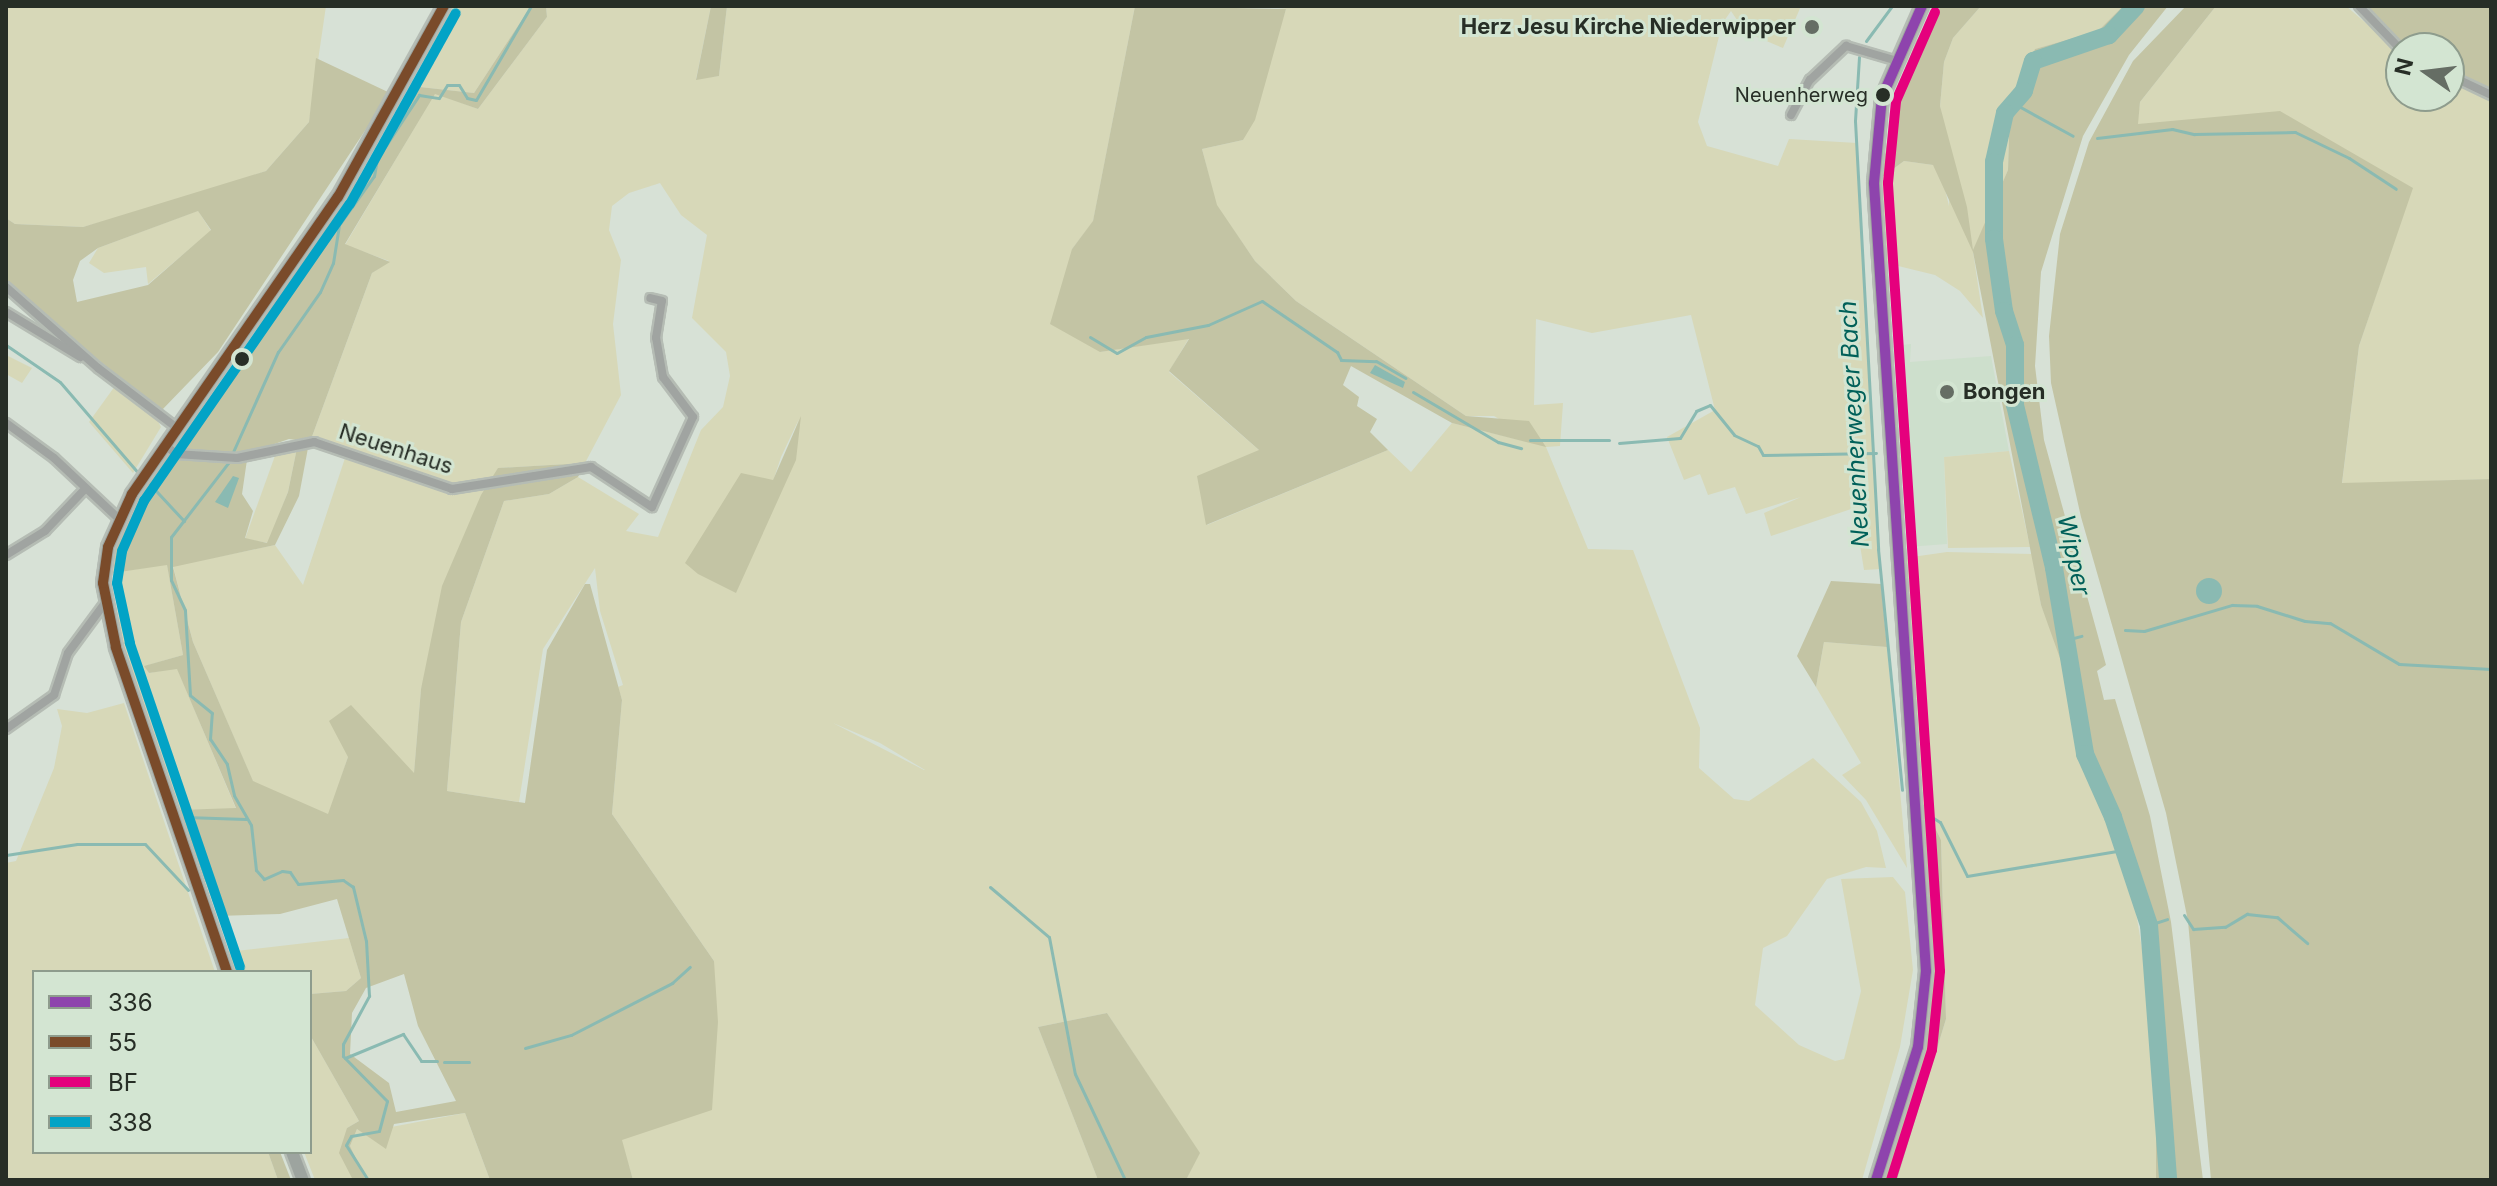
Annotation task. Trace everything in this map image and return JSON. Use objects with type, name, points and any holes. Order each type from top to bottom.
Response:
[{"type":"main road","points":[[226,970],[133,701],[105,603],[104,566],[118,518],[142,478],[338,197],[444,6]]},
{"type":"main road","points":[[1876,1180],[1918,1047],[1926,971],[1874,183],[1878,116],[1894,60],[1922,6]]},
{"type":"main road","points":[[293,1154],[303,1180]]},
{"type":"street","points":[[2359,6],[2385,33]]},
{"type":"street","points":[[1791,115],[1810,80],[1846,46],[1894,60]]},
{"type":"street","points":[[2465,83],[2491,95]]},
{"type":"street","points":[[6,287],[98,368],[177,428]]},
{"type":"street","name":"Neuenhaus","points":[[165,445],[176,454],[237,458],[264,455],[290,444],[314,442],[452,489],[591,467],[652,507],[693,417],[663,377],[656,338],[662,301],[650,298]]},
{"type":"street","points":[[6,312],[98,368]]},
{"type":"street","points":[[6,423],[118,518]]},
{"type":"street","points":[[6,555],[45,531],[86,488]]},
{"type":"street","points":[[6,729],[54,695],[68,653],[105,603]]},
{"type":"shaded area","points":[[6,6],[326,6],[309,122],[266,171],[190,198],[211,231],[148,284],[146,267],[104,273],[89,263],[98,248],[197,211],[189,198],[83,227],[15,224],[6,218]]},
{"type":"shaded area","points":[[450,6],[531,6],[474,93],[411,86]]},
{"type":"shaded area","points":[[531,6],[546,6],[547,17],[478,109],[435,94],[345,244],[390,262],[372,273],[310,442],[289,439],[248,453],[242,494],[253,511],[245,538],[267,543],[288,492],[297,448],[308,448],[299,496],[275,545],[173,567],[193,642],[253,781],[328,814],[348,757],[329,721],[351,705],[414,773],[421,689],[442,586],[481,495],[498,468],[585,463],[578,477],[549,494],[504,501],[461,622],[447,791],[525,803],[547,650],[585,584],[590,584],[622,700],[612,814],[714,961],[718,1022],[712,1110],[622,1140],[633,1180],[490,1180],[465,1113],[394,1124],[386,1149],[357,1129],[350,1146],[366,1180],[353,1180],[339,1153],[347,1128],[359,1121],[312,1039],[312,994],[346,991],[361,978],[337,899],[280,914],[218,916],[179,810],[236,808],[177,669],[149,673],[144,666],[183,655],[167,565],[113,573],[116,549],[144,489],[217,387],[239,372],[253,347],[257,327],[360,177],[411,86],[474,93]],"holes":[[[404,974],[418,1026],[456,1101],[396,1112],[389,1083],[350,1054],[352,1013],[366,988]]]},
{"type":"shaded area","points":[[546,6],[711,6],[696,79],[719,76],[727,6],[1135,6],[1093,222],[1072,249],[1100,352],[1189,338],[1169,372],[1260,451],[1207,525],[1388,450],[1411,472],[1452,423],[1544,446],[1494,416],[1466,416],[1296,301],[1255,261],[1216,205],[1202,149],[1243,140],[1286,9],[1262,6],[1801,6],[1783,48],[1745,32],[1731,11],[1722,24],[1698,122],[1707,146],[1778,166],[1789,139],[1857,143],[1881,569],[1864,570],[1854,508],[1771,536],[1764,513],[1801,497],[1746,514],[1735,487],[1708,495],[1700,474],[1684,480],[1667,437],[1715,410],[1691,315],[1592,333],[1536,319],[1534,405],[1563,403],[1560,446],[1546,447],[1588,549],[1633,550],[1700,728],[1699,768],[1734,799],[1749,801],[1813,758],[1861,802],[1877,831],[1886,868],[1866,867],[1827,879],[1787,936],[1763,948],[1755,1005],[1799,1045],[1835,1061],[1844,1059],[1861,991],[1841,879],[1893,877],[1905,892],[1913,970],[1900,1047],[1862,1180],[1186,1180],[1199,1153],[1107,1013],[1038,1027],[1098,1180],[633,1180],[621,1140],[714,961],[612,814],[622,700],[618,687],[623,685],[600,611],[595,568],[543,649],[519,802],[447,791],[461,622],[504,501],[549,494],[578,477],[639,514],[626,531],[658,537],[701,430],[723,407],[730,376],[726,352],[692,318],[707,235],[681,215],[660,183],[629,193],[612,206],[609,230],[621,260],[613,324],[621,395],[585,463],[499,468],[421,689],[414,774],[348,757],[329,815],[253,782],[193,642],[173,566],[275,545],[303,585],[347,452],[310,442],[372,273],[389,261],[345,245],[435,93],[478,109],[547,17]],"holes":[[[799,419],[736,593],[781,457]],[[833,723],[880,743],[925,770],[924,770]]]},
{"type":"shaded area","points":[[711,6],[727,6],[719,76],[696,80]]},
{"type":"shaded area","points":[[1135,6],[1286,9],[1255,120],[1243,140],[1202,149],[1217,205],[1255,261],[1296,301],[1466,416],[1529,421],[1546,447],[1452,423],[1351,366],[1343,385],[1359,397],[1357,406],[1377,419],[1370,432],[1388,450],[1206,525],[1197,476],[1259,450],[1169,371],[1189,339],[1100,352],[1050,324],[1072,249],[1093,221]]},
{"type":"shaded area","points":[[1941,6],[1981,6],[1953,38],[1944,62],[1940,106],[1967,207],[1973,250],[2008,170],[2010,103],[2035,49],[2098,31],[2123,6],[2168,6],[2129,55],[2083,136],[2041,272],[2035,366],[2044,440],[2106,665],[2097,671],[2104,700],[2115,699],[2150,816],[2171,922],[2203,1180],[2174,1180],[2162,1038],[2139,920],[2136,871],[2041,605],[1973,252],[1933,165],[1904,161],[1881,178],[1895,96],[1916,41]]},
{"type":"shaded area","points":[[1981,6],[2123,6],[2098,31],[2035,49],[2010,103],[2008,170],[1973,252],[1983,318],[1960,291],[1935,275],[1886,263],[1881,178],[1904,161],[1933,165],[1941,173],[1949,206],[1949,152],[1940,106],[1944,62],[1953,38]]},
{"type":"shaded area","points":[[2186,6],[2216,6],[2140,102],[2138,124],[2280,111],[2413,188],[2359,346],[2342,483],[2491,479],[2491,1180],[2211,1180],[2188,921],[2166,813],[2081,517],[2051,383],[2049,336],[2060,234],[2089,142],[2133,61]]},
{"type":"shaded area","points":[[2216,6],[2346,6],[2385,39],[2385,112],[2465,112],[2465,86],[2491,101],[2491,479],[2342,484],[2359,346],[2412,188],[2137,125],[2140,102]]},
{"type":"shaded area","points":[[2364,6],[2491,6],[2491,94],[2465,79],[2465,32],[2391,32]]},
{"type":"shaded area","points":[[316,58],[390,93],[218,352],[161,411],[14,291],[6,280],[6,218],[15,224],[83,227],[266,171],[309,122]],"holes":[[[198,211],[211,230],[148,285],[77,302],[73,280],[80,261],[98,248]]]},
{"type":"shaded area","points":[[1911,344],[1910,362],[1991,356],[2009,451],[1944,457],[1947,544],[1907,547],[1893,346]]},
{"type":"shaded area","points":[[6,355],[32,368],[22,383],[6,374]]},
{"type":"shaded area","points":[[115,386],[153,412],[161,427],[133,473],[89,422]]},
{"type":"shaded area","points":[[801,416],[796,460],[736,593],[698,574],[685,563],[741,473],[773,480]]},
{"type":"shaded area","points":[[297,448],[288,492],[268,543],[245,539],[276,453]]},
{"type":"shaded area","points":[[2009,451],[2030,547],[1948,548],[1944,457]]},
{"type":"shaded area","points":[[1947,552],[2032,554],[2041,605],[2062,653],[2072,725],[2129,871],[2156,1032],[2156,1180],[1897,1180],[1946,1019],[1941,840],[1922,801],[1905,558]]},
{"type":"shaded area","points":[[167,564],[183,655],[145,666],[149,673],[177,668],[236,809],[179,810],[122,644],[113,573]]},
{"type":"shaded area","points":[[1831,581],[1881,584],[1887,647],[1824,642],[1816,687],[1797,656]]},
{"type":"shaded area","points":[[1824,642],[1887,647],[1907,868],[1866,800],[1842,775],[1861,763],[1816,687]]},
{"type":"shaded area","points":[[124,703],[214,970],[32,970],[32,1154],[269,1154],[278,1180],[6,1180],[6,863],[16,861],[54,768],[62,726],[57,709],[87,713]]},
{"type":"shaded area","points":[[1922,801],[1941,840],[1946,1019],[1897,1180],[1882,1180],[1923,1051],[1933,980]]},
{"type":"shaded area","points":[[349,938],[361,978],[346,991],[312,994],[312,970],[234,970],[227,952]]},
{"type":"shaded area","points":[[1107,1013],[1200,1153],[1186,1180],[1098,1180],[1038,1027]]},
{"type":"shaded area","points":[[2156,1032],[2170,1164],[2169,1180],[2156,1180]]},
{"type":"shaded area","points":[[312,1039],[359,1121],[347,1128],[353,1180],[315,1180],[305,1154],[312,1154]]},
{"type":"shaded area","points":[[465,1113],[490,1180],[366,1180],[350,1146],[357,1129],[365,1132]]},
{"type":"shaded area","points":[[269,1154],[281,1154],[291,1180],[278,1180]]},
{"type":"water","points":[[1375,365],[1405,382],[1403,388],[1370,373]]},
{"type":"water","points":[[233,476],[239,478],[228,508],[215,502]]},
{"type":"water","points":[[2209,578],[2218,582],[2222,591],[2218,600],[2209,604],[2200,600],[2196,591],[2200,582]]},
{"type":"waterway","points":[[368,1180],[346,1145],[351,1136],[379,1131],[387,1101],[343,1056],[343,1044],[369,996],[366,941],[353,887],[343,880],[298,884],[290,872],[282,871],[264,879],[256,870],[251,825],[234,795],[227,764],[210,739],[212,713],[190,695],[185,610],[171,580],[171,537],[228,463],[278,352],[320,292],[333,263],[339,225],[374,176],[377,159],[419,95],[439,98],[447,85],[459,85],[467,98],[476,100],[531,6]]},
{"type":"waterway","name":"Neuenherweger Bach","points":[[1866,41],[1892,6]]},
{"type":"waterway","name":"Wipper","points":[[2136,6],[2109,35],[2033,61],[2024,91],[2005,113],[1994,162],[1994,239],[2004,311],[2015,345],[2015,405],[2054,568],[2085,754],[2113,817],[2149,925],[2168,1180]]},
{"type":"waterway","name":"Neuenherweger Bach","points":[[1859,57],[1855,121],[1878,549],[1902,790]]},
{"type":"waterway","points":[[2013,103],[2073,136]]},
{"type":"waterway","points":[[2097,138],[2172,129],[2194,134],[2295,132],[2349,158],[2396,189]]},
{"type":"waterway","points":[[1090,337],[1117,353],[1146,337],[1208,325],[1262,301],[1337,352],[1341,360],[1376,361],[1405,378]]},
{"type":"waterway","points":[[6,345],[60,382],[140,475]]},
{"type":"waterway","points":[[1413,392],[1498,442],[1521,448]]},
{"type":"waterway","points":[[1619,443],[1680,438],[1696,411],[1710,405],[1734,435],[1758,446],[1763,455],[1876,453]]},
{"type":"waterway","points":[[1530,440],[1609,440]]},
{"type":"waterway","points":[[146,480],[184,521]]},
{"type":"waterway","points":[[2125,630],[2144,631],[2232,605],[2257,606],[2305,621],[2330,623],[2399,664],[2491,669]]},
{"type":"waterway","points":[[2066,640],[2081,636]]},
{"type":"waterway","name":"Neuenherweger Bach","points":[[1924,789],[1927,814],[1940,822],[1967,876],[2123,850]]},
{"type":"waterway","points":[[206,880],[185,817],[246,819]]},
{"type":"waterway","points":[[6,855],[77,844],[145,844],[188,890]]},
{"type":"waterway","points":[[990,887],[1049,937],[1075,1074],[1125,1180]]},
{"type":"waterway","points":[[2184,915],[2193,929],[2225,927],[2247,914],[2277,917],[2307,943]]},
{"type":"waterway","points":[[2149,925],[2167,919]]},
{"type":"waterway","points":[[525,1048],[571,1035],[672,983],[690,967]]},
{"type":"waterway","points":[[345,1058],[403,1034],[421,1061],[437,1061]]},
{"type":"waterway","points":[[444,1062],[469,1062]]},
{"type":"transit line","name":"55","points":[[226,970],[116,647],[103,583],[108,547],[132,494],[338,197],[444,6]]},
{"type":"transit line","name":"336","points":[[1876,1180],[1918,1047],[1926,971],[1874,183],[1882,97],[1922,6]]},
{"type":"transit line","name":"BF","points":[[1891,1180],[1932,1050],[1940,971],[1888,183],[1896,101],[1935,12]]},
{"type":"transit line","name":"338","points":[[240,967],[130,643],[117,583],[122,551],[144,501],[350,204],[456,13]]},
{"type":"place","name":"Herz Jesu Kirche Niederwipper","points":[[1812,27]]},
{"type":"place","name":"Neuenherweg","points":[[1883,95]]},
{"type":"place","name":"Bongen","points":[[1947,392]]}]
